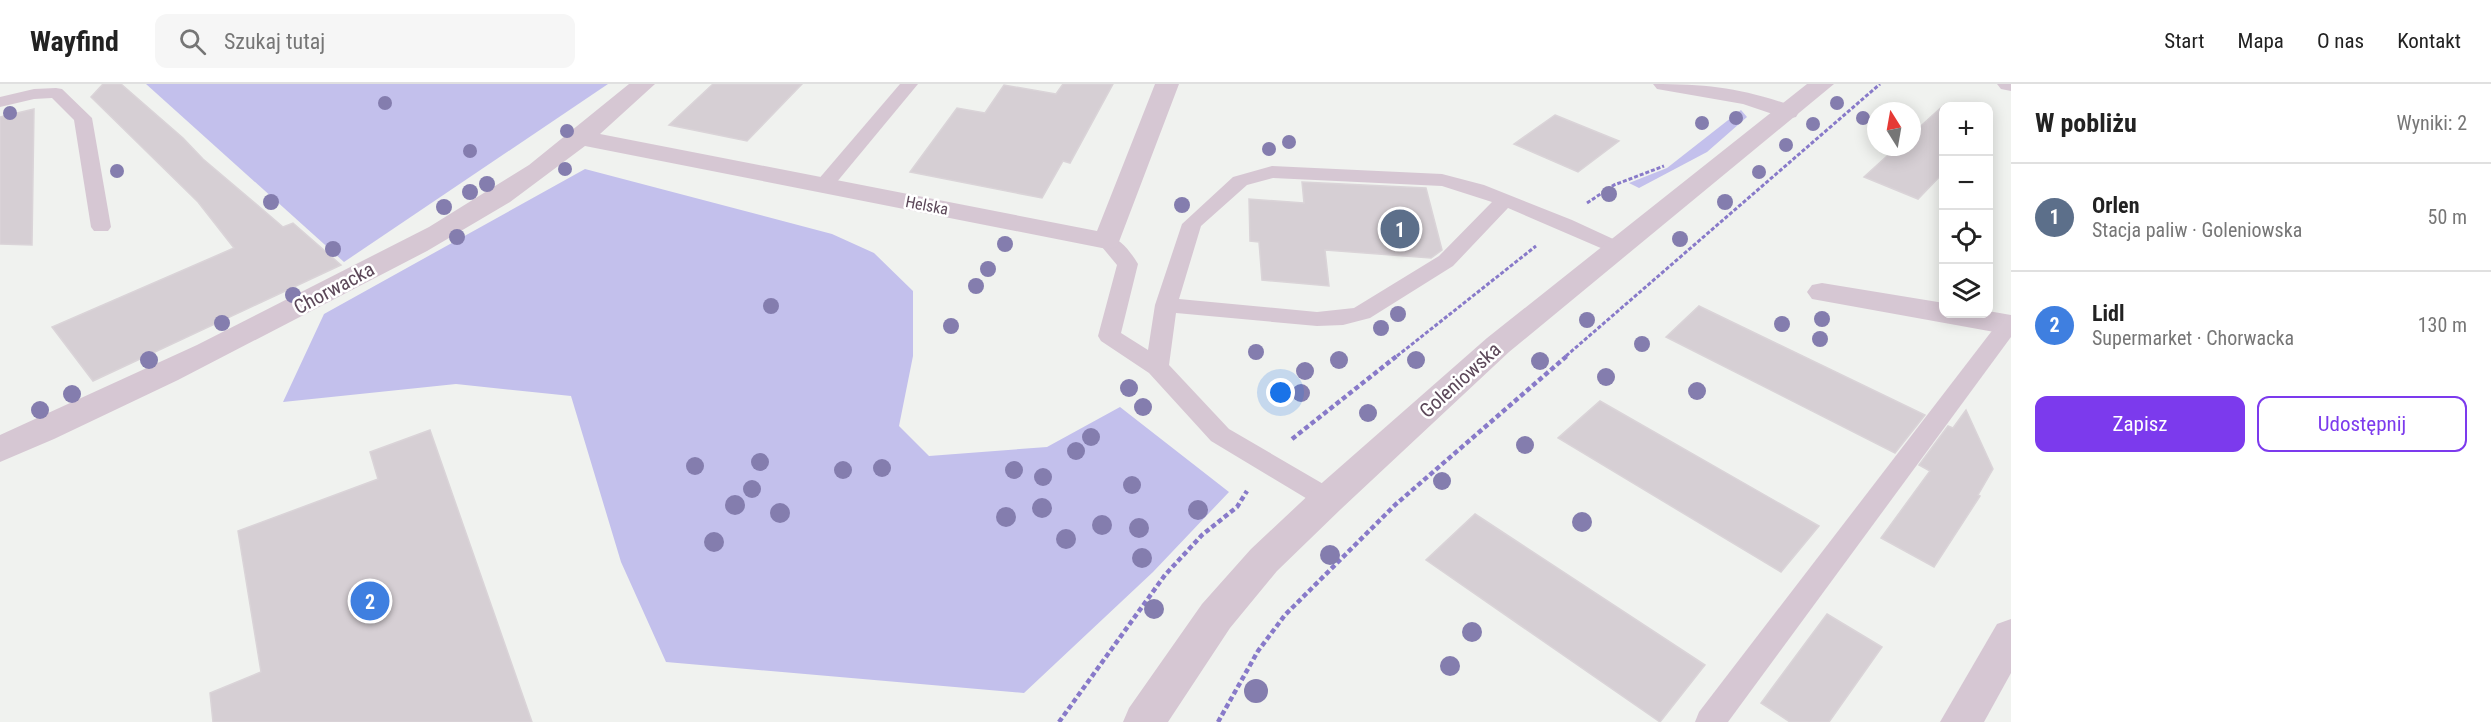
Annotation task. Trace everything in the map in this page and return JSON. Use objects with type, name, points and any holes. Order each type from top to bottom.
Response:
[{"type":"street","name":"Chorwacka","points":[[0,449],[62,422],[250,332],[421,242],[502,196],[581,138],[643,84]]},
{"type":"street","points":[[1107,241],[1167,84]]},
{"type":"street","points":[[1665,84],[1748,98],[1787,112]]},
{"type":"street","name":"Goleniowska","points":[[1144,722],[1216,616],[1263,560],[1498,345],[1822,84]]},
{"type":"street","name":"Helska","points":[[581,138],[1107,241]]},
{"type":"street","points":[[1822,292],[1939,312]]},
{"type":"street","points":[[1975,318],[2010,324]]},
{"type":"street","points":[[1961,722],[2011,636]]},
{"type":"lane","points":[[824,185],[909,84]]},
{"type":"lane","points":[[0,102],[34,94],[56,93],[83,118],[101,227]]},
{"type":"lane","points":[[1157,367],[1166,305],[1192,224],[1240,181],[1272,172],[1442,180],[1477,189],[1565,224],[1617,248]]},
{"type":"lane","points":[[1166,305],[1317,318],[1343,318],[1362,314],[1446,261],[1505,200]]},
{"type":"lane","points":[[1107,241],[1128,264],[1109,336],[1157,367],[1220,435],[1328,499]]},
{"type":"lane","points":[[1710,722],[2010,324]]},
{"type":"path","points":[[1218,722],[1258,651],[1285,615],[1395,505],[1880,84]]},
{"type":"path","points":[[1059,722],[1164,575],[1202,535],[1237,507],[1264,462],[1565,224],[1596,194],[1624,180],[1664,166],[1672,159]]},
{"type":"shaded area","points":[[146,84],[608,84],[344,262]]},
{"type":"shaded area","points":[[1741,110],[1747,117],[1707,152],[1639,188],[1629,183],[1667,168]]},
{"type":"shaded area","points":[[585,169],[832,234],[874,253],[913,291],[913,356],[899,426],[929,456],[1047,447],[1120,407],[1229,492],[1153,572],[1024,693],[666,662],[621,562],[571,396],[456,384],[283,402],[324,314]]},
{"type":"building","points":[[103,84],[121,84],[183,138],[203,159],[283,227],[293,223],[341,265],[93,381],[52,327],[234,248],[198,202],[91,97]]},
{"type":"building","points":[[713,84],[802,84],[747,141],[669,125]]},
{"type":"building","points":[[1063,84],[1113,84],[1070,163],[1063,161],[1042,198],[910,172],[957,108],[985,113],[1004,85],[1056,94]]},
{"type":"building","points":[[34,109],[32,245],[0,244],[0,117]]},
{"type":"building","points":[[1939,110],[1939,177],[1918,199],[1864,177],[1887,156],[1921,156],[1921,126]]},
{"type":"building","points":[[1555,115],[1619,141],[1578,172],[1514,144]]},
{"type":"building","points":[[1302,182],[1426,188],[1442,250],[1431,258],[1325,250],[1329,286],[1262,280],[1259,242],[1250,241],[1249,199],[1304,203]]},
{"type":"building","points":[[1699,306],[1925,415],[1895,453],[1666,337]]},
{"type":"building","points":[[1600,401],[1819,526],[1781,572],[1558,438]]},
{"type":"building","points":[[1966,410],[1993,469],[1978,495],[1980,496],[1934,567],[1881,538],[1930,471],[1919,465],[1948,426],[1953,428]]},
{"type":"building","points":[[430,430],[532,722],[213,722],[210,693],[261,672],[238,531],[378,479],[370,452]]},
{"type":"building","points":[[1475,514],[1705,665],[1660,722],[1426,560]]},
{"type":"building","points":[[1827,614],[1882,647],[1829,722],[1790,722],[1761,703]]},
{"type":"place","name":"Orlen","points":[[1400,229]]},
{"type":"place","name":"Lidl","points":[[370,601]]}]
